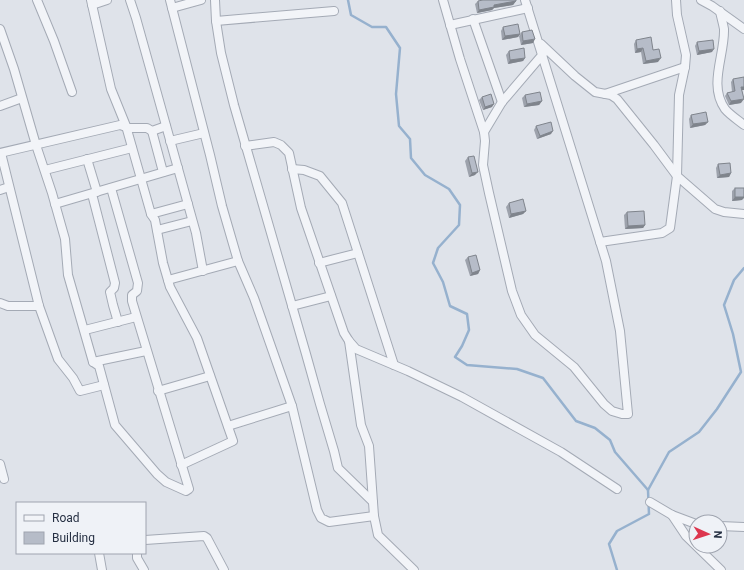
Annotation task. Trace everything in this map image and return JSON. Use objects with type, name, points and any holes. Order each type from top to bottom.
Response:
[{"type":"street","points":[[37,0],[54,41],[72,92]]},
{"type":"street","points":[[107,0],[92,2],[111,89],[126,126],[151,214],[155,220],[163,263],[170,287],[197,338],[233,442],[181,465]]},
{"type":"street","points":[[130,0],[188,204],[203,270]]},
{"type":"street","points":[[170,0],[222,206],[238,261],[254,298],[292,406],[317,510],[321,518],[329,522],[374,516]]},
{"type":"street","points":[[172,8],[201,0]]},
{"type":"street","points":[[215,0],[216,21],[221,53],[245,146],[338,468],[373,502]]},
{"type":"street","points":[[443,0],[450,25],[460,59],[484,132],[484,165],[489,193],[512,291],[521,315],[535,335],[574,367],[604,404],[612,411],[628,414],[618,318],[606,260],[527,2],[450,25]]},
{"type":"street","points":[[600,242],[662,233],[670,228],[677,176],[679,95],[685,67],[686,50],[677,15],[676,0]]},
{"type":"street","points":[[701,0],[720,11],[744,29]]},
{"type":"street","points":[[216,21],[334,11]]},
{"type":"street","points":[[720,11],[724,30],[717,89],[719,99],[726,110],[744,126]]},
{"type":"street","points":[[473,19],[502,102]]},
{"type":"street","points":[[0,29],[55,204],[65,239],[68,275],[93,362],[99,366],[115,425],[166,482],[186,491],[189,489],[131,298],[137,291],[138,283],[111,188]]},
{"type":"street","points":[[540,43],[575,76],[595,92],[611,95],[617,99],[677,176],[715,209],[724,212],[744,214]]},
{"type":"street","points":[[484,132],[502,102],[543,54]]},
{"type":"street","points":[[605,94],[685,67]]},
{"type":"street","points":[[0,106],[22,98]]},
{"type":"street","points":[[104,386],[82,392],[79,390],[73,378],[58,359],[38,306],[1,153],[120,125],[128,128],[148,128],[152,131],[163,172]]},
{"type":"street","points":[[152,131],[166,126]]},
{"type":"street","points":[[170,141],[204,133]]},
{"type":"street","points":[[245,146],[274,142],[281,145],[289,153],[300,208],[344,333],[356,349],[462,397],[561,452],[617,489]]},
{"type":"street","points":[[45,170],[132,148]]},
{"type":"street","points":[[87,159],[115,283],[114,288],[110,292],[112,305],[118,322]]},
{"type":"street","points":[[55,204],[178,168]]},
{"type":"street","points":[[292,169],[304,170],[320,176],[342,203],[394,365]]},
{"type":"street","points":[[0,190],[9,187]]},
{"type":"street","points":[[151,214],[188,204]]},
{"type":"street","points":[[157,230],[192,221]]},
{"type":"street","points":[[319,263],[358,253]]},
{"type":"street","points":[[168,280],[238,261]]},
{"type":"street","points":[[292,306],[331,296]]},
{"type":"street","points":[[0,303],[8,306],[38,306]]},
{"type":"street","points":[[85,330],[136,317]]},
{"type":"street","points":[[349,341],[361,425],[369,446],[374,516],[378,535],[414,570]]},
{"type":"street","points":[[93,362],[146,351]]},
{"type":"street","points":[[158,391],[210,376]]},
{"type":"street","points":[[228,426],[292,406]]},
{"type":"street","points":[[0,464],[4,479]]},
{"type":"street","points":[[650,502],[672,515],[688,521]]},
{"type":"street","points":[[672,515],[686,536],[721,570]]},
{"type":"street","points":[[728,526],[744,527]]},
{"type":"street","points":[[146,540],[204,536],[207,538],[224,570]]},
{"type":"street","points":[[99,554],[102,570]]},
{"type":"street","points":[[137,554],[137,558],[144,570]]},
{"type":"building","points":[[478,1],[516,1],[494,5],[494,7],[479,10]]},
{"type":"building","points":[[518,24],[520,34],[505,36],[503,27]]},
{"type":"building","points":[[532,30],[535,39],[523,41],[522,32]]},
{"type":"building","points":[[651,37],[653,50],[659,49],[661,58],[646,61],[643,48],[637,49],[636,40]]},
{"type":"building","points":[[713,40],[714,49],[699,51],[697,42]]},
{"type":"building","points":[[524,48],[525,58],[510,60],[509,51]]},
{"type":"building","points":[[744,77],[744,87],[741,87],[744,99],[731,101],[727,93],[735,91],[733,79]]},
{"type":"building","points":[[540,92],[542,101],[527,104],[525,95]]},
{"type":"building","points":[[491,94],[494,104],[485,107],[482,97]]},
{"type":"building","points":[[706,112],[708,122],[693,124],[691,115]]},
{"type":"building","points":[[551,122],[553,131],[540,136],[536,126]]},
{"type":"building","points":[[474,156],[478,172],[472,173],[468,157]]},
{"type":"building","points":[[730,163],[731,173],[720,175],[718,164]]},
{"type":"building","points":[[735,188],[744,188],[744,197],[735,197]]},
{"type":"building","points":[[523,199],[526,211],[511,214],[509,203]]},
{"type":"building","points":[[644,211],[645,225],[628,226],[627,212]]},
{"type":"building","points":[[476,255],[480,270],[472,273],[468,257]]},
{"type":"waterway","points":[[348,0],[351,15],[372,27],[386,27],[400,48],[396,94],[399,126],[410,139],[411,158],[425,175],[449,189],[460,205],[459,225],[438,248],[433,263],[443,282],[450,306],[467,314],[469,330],[455,357],[467,365],[517,369],[543,378],[576,421],[595,428],[610,440],[615,452],[648,490]]},
{"type":"waterway","points":[[617,570],[609,544],[617,531],[649,514],[648,490],[669,452],[699,432],[717,409],[741,372],[733,334],[724,305],[734,280],[744,268]]}]
